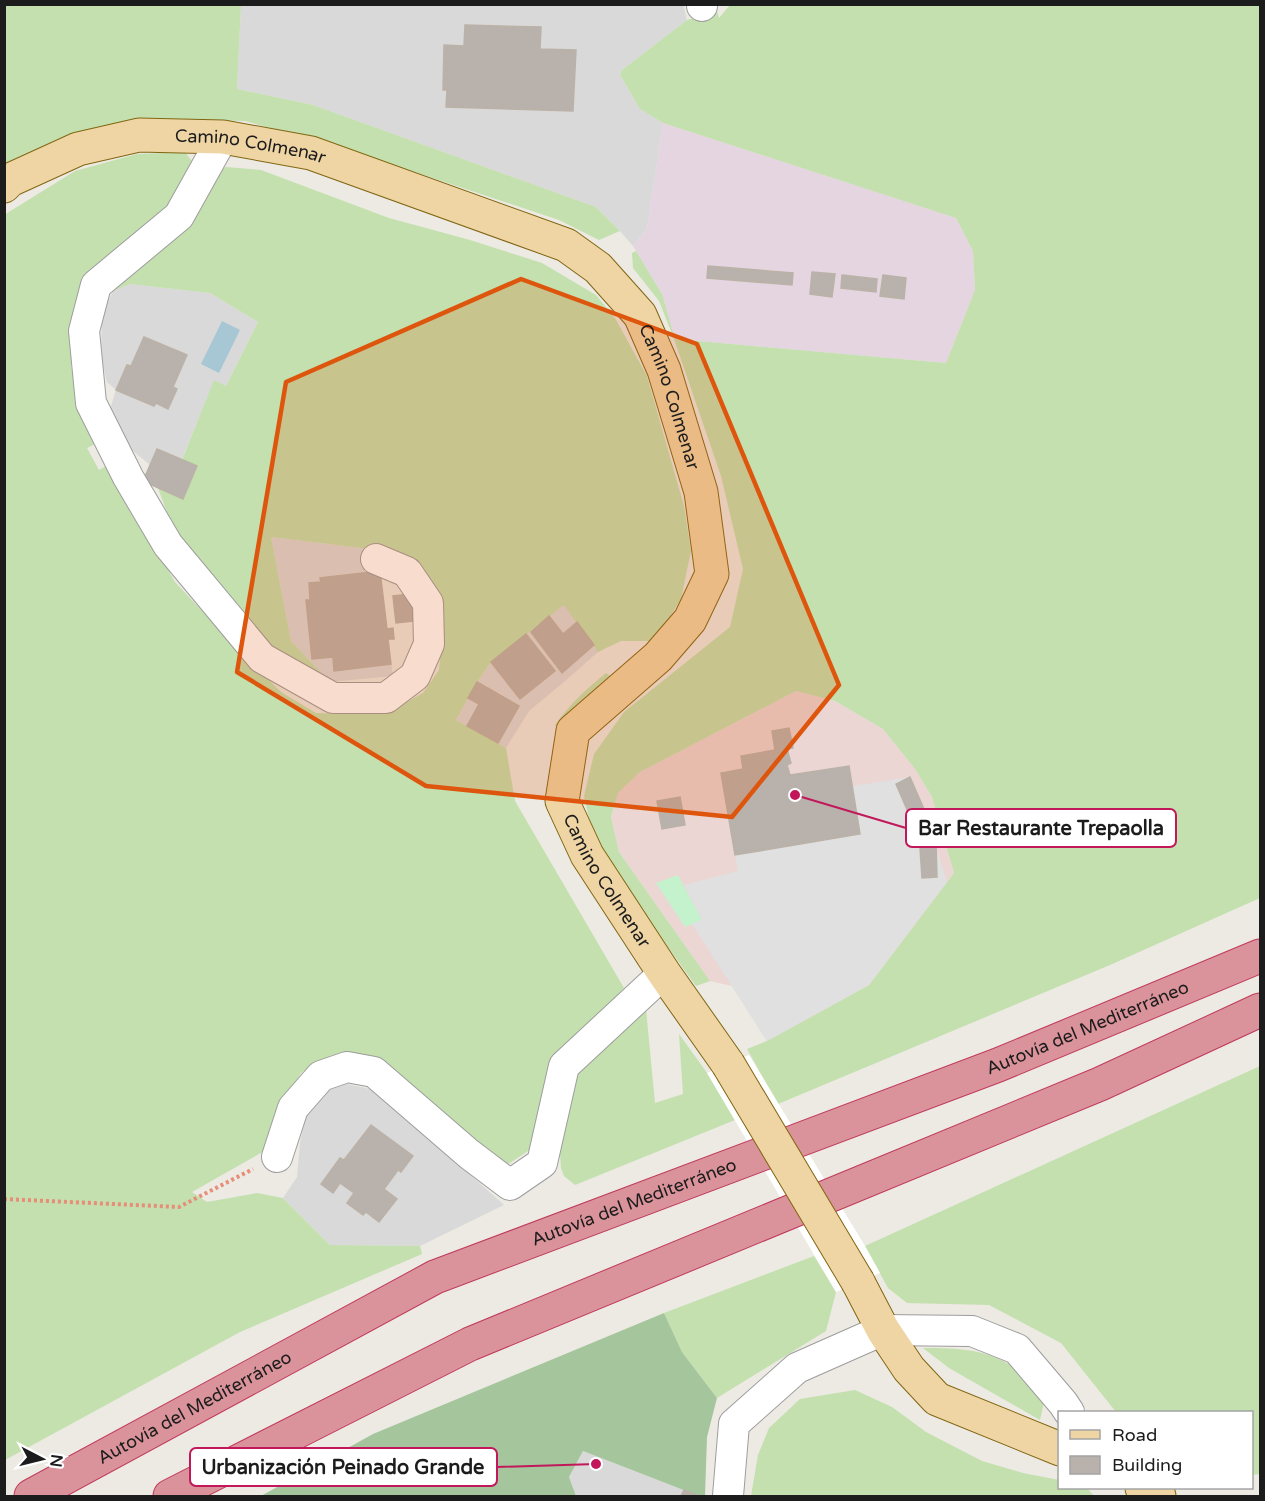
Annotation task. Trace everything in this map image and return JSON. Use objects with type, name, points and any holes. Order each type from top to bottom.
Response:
[{"type":"highway","name":"Autovía del Mediterráneo","points":[[31,1497],[435,1277],[998,1065],[1260,956]]},
{"type":"highway","points":[[170,1497],[471,1344],[1100,1084],[1260,1010]]},
{"type":"main road","name":"Camino Colmenar","points":[[4,186],[10,180],[78,149],[139,135],[224,137],[311,153],[566,246],[598,268],[640,315],[664,370],[701,492],[712,574],[690,620],[658,657],[573,730],[562,801],[587,855],[664,973],[728,1064],[858,1282],[883,1330],[909,1369],[937,1399],[1058,1449]]},
{"type":"main road","points":[[1144,1489],[1159,1497]]},
{"type":"street","points":[[224,137],[179,216],[96,285],[84,332],[91,403],[128,477],[168,545],[262,658],[333,698],[386,698],[415,676],[429,644],[428,603],[407,572],[376,559]]},
{"type":"street","points":[[277,1157],[293,1108],[321,1076],[347,1067],[374,1072],[469,1155],[510,1185],[542,1163],[564,1066],[664,973]]},
{"type":"street","points":[[728,1497],[734,1424],[797,1368],[883,1330],[972,1331],[1017,1349],[1068,1411]]},
{"type":"path","points":[[4,1199],[179,1207],[277,1157]]},
{"type":"highlighted area","points":[[521,279],[697,344],[839,685],[732,817],[426,786],[237,672],[286,382]]},
{"type":"shaded area","points":[[683,4],[687,20],[622,70],[620,75],[640,109],[663,123],[647,229],[633,246],[596,207],[313,105],[237,89],[241,5]]},
{"type":"shaded area","points":[[663,123],[956,218],[973,251],[975,290],[946,363],[674,339],[662,294],[633,246],[647,229]]},
{"type":"shaded area","points":[[130,284],[210,293],[258,322],[226,386],[214,381],[182,459],[197,466],[183,499],[143,481],[150,465],[121,441],[108,416],[116,390],[107,382],[101,357],[102,313],[113,291]]},
{"type":"shaded area","points":[[271,537],[369,549],[365,572],[380,571],[387,628],[393,628],[394,639],[388,640],[393,676],[330,682],[291,641]]},
{"type":"shaded area","points":[[565,604],[598,652],[529,711],[506,748],[456,720],[491,662]]},
{"type":"shaded area","points":[[796,691],[835,701],[883,729],[915,769],[932,797],[954,873],[869,985],[767,1041],[732,986],[710,981],[619,852],[611,817],[618,793],[640,772]]},
{"type":"shaded area","points":[[910,777],[927,816],[947,882],[869,985],[767,1041],[692,924],[702,919],[684,885],[738,871],[735,855],[860,834],[853,786]]},
{"type":"shaded area","points":[[346,1084],[375,1090],[504,1205],[420,1246],[330,1245],[283,1198],[297,1177],[300,1143],[307,1111],[323,1092]]},
{"type":"shaded area","points":[[583,1451],[699,1496],[576,1496],[569,1477]]},
{"type":"green space","points":[[5,5],[241,5],[237,89],[313,105],[596,207],[620,231],[599,240],[559,220],[337,146],[245,121],[151,119],[69,134],[14,159],[5,166]]},
{"type":"green space","points":[[730,5],[1260,5],[1260,898],[1110,965],[778,1104],[747,1049],[767,1041],[869,985],[954,873],[932,797],[915,769],[883,729],[835,701],[796,691],[640,772],[618,793],[611,817],[619,852],[710,981],[696,986],[629,893],[592,832],[584,796],[594,754],[624,712],[730,627],[743,569],[721,476],[674,339],[659,301],[633,268],[632,253],[636,251],[662,294],[675,339],[946,363],[975,290],[973,251],[956,218],[663,123],[640,109],[620,75],[622,70],[687,20],[717,11],[719,18]]},
{"type":"green space","points":[[185,152],[194,164],[179,197],[72,321],[71,366],[82,411],[95,444],[87,448],[99,470],[108,465],[175,582],[281,692],[316,713],[358,714],[396,708],[423,693],[439,670],[442,640],[439,604],[369,549],[271,537],[291,641],[330,682],[290,662],[258,638],[172,526],[158,488],[183,499],[197,467],[182,460],[214,380],[226,386],[258,322],[210,293],[130,284],[113,291],[186,222],[210,175],[226,167],[261,170],[389,218],[542,263],[596,295],[615,318],[647,376],[684,506],[691,551],[681,599],[655,641],[621,641],[598,652],[564,605],[491,662],[456,720],[506,748],[515,801],[624,988],[557,1059],[534,1147],[507,1165],[395,1073],[365,1058],[326,1058],[301,1073],[285,1102],[266,1150],[192,1192],[207,1202],[257,1193],[283,1198],[330,1245],[420,1246],[422,1254],[240,1332],[5,1460],[4,215],[75,171],[137,154]]},
{"type":"green space","points":[[606,673],[613,678],[559,732],[555,725],[561,717]]},
{"type":"green space","points":[[678,875],[702,920],[685,927],[656,883]]},
{"type":"green space","points":[[646,1009],[655,1103],[683,1094],[679,1034],[707,1073],[735,1120],[575,1185],[564,1176],[561,1168],[564,1095],[576,1069]]},
{"type":"green space","points":[[1260,1066],[1260,1474],[1253,1475],[1253,1411],[1115,1411],[1061,1343],[989,1305],[907,1303],[888,1288],[865,1246]]},
{"type":"green space","points":[[814,1256],[836,1292],[826,1331],[717,1398],[682,1352],[664,1313]]},
{"type":"green space","points":[[664,1313],[682,1352],[717,1398],[707,1437],[705,1496],[699,1496],[583,1451],[569,1477],[576,1496],[261,1496],[373,1434]]},
{"type":"green space","points":[[923,1348],[975,1351],[1011,1365],[1022,1373],[1045,1398],[1040,1420],[949,1368]]},
{"type":"green space","points":[[855,1390],[892,1407],[926,1432],[982,1461],[1023,1473],[1058,1480],[1058,1489],[1088,1489],[1094,1496],[751,1496],[758,1455],[769,1428],[800,1399]]},
{"type":"water","points":[[222,321],[240,330],[219,373],[201,364]]},
{"type":"pier","points":[[749,1055],[880,1273],[836,1292],[707,1073]]},
{"type":"building","points":[[465,25],[541,27],[540,49],[576,50],[573,111],[446,107],[447,90],[443,90],[444,45],[464,46]]},
{"type":"building","points":[[708,266],[793,273],[792,285],[707,278]]},
{"type":"building","points":[[812,272],[835,274],[832,297],[810,294]]},
{"type":"building","points":[[842,275],[877,279],[876,292],[841,288]]},
{"type":"building","points":[[883,275],[906,278],[904,299],[880,296]]},
{"type":"building","points":[[144,337],[187,355],[173,387],[177,389],[168,409],[156,403],[154,406],[116,390],[127,365],[131,366]]},
{"type":"building","points":[[157,449],[197,466],[183,499],[143,481]]},
{"type":"building","points":[[380,571],[387,629],[393,628],[394,639],[388,639],[391,664],[334,671],[333,657],[312,659],[306,600],[310,600],[309,583],[321,582],[320,578]]},
{"type":"building","points":[[410,594],[413,621],[396,623],[393,596]]},
{"type":"building","points":[[549,616],[563,634],[577,622],[594,645],[562,673],[531,632]]},
{"type":"building","points":[[526,634],[555,671],[520,699],[491,662]]},
{"type":"building","points":[[477,682],[519,706],[498,743],[467,726],[479,704],[468,698]]},
{"type":"building","points":[[789,728],[793,748],[787,749],[791,763],[787,765],[790,775],[849,766],[860,834],[735,855],[721,773],[743,769],[741,756],[775,750],[772,731]]},
{"type":"building","points":[[910,777],[936,843],[937,877],[922,878],[920,848],[912,821],[896,784]]},
{"type":"building","points":[[680,797],[685,825],[662,829],[657,801]]},
{"type":"building","points":[[371,1125],[413,1156],[401,1172],[398,1170],[384,1189],[397,1199],[379,1222],[366,1212],[363,1215],[347,1203],[354,1193],[340,1183],[333,1193],[321,1184],[340,1158],[344,1160]]},
{"type":"building","points":[[684,1490],[699,1496],[681,1496]]},
{"type":"place","name":"Bar Restaurante Trepaolla","points":[[795,795]]},
{"type":"place","name":"Urbanización Peinado Grande","points":[[596,1464]]}]
